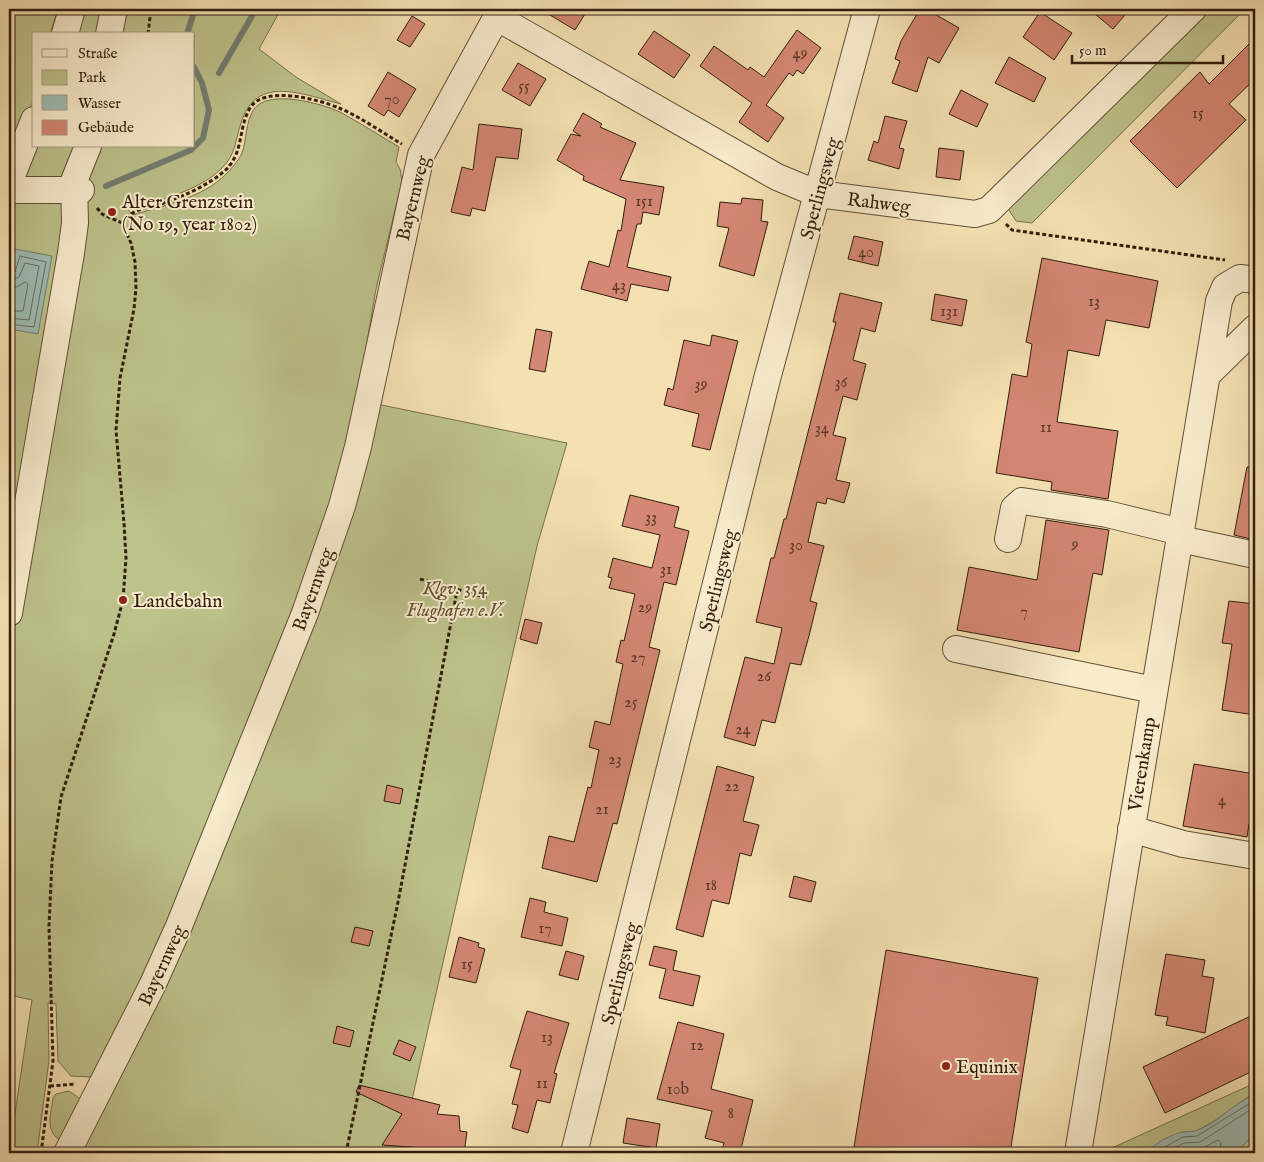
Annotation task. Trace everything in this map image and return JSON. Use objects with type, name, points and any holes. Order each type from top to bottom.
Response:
[{"type":"street","points":[[66,32],[72,9]]},
{"type":"street","points":[[109,32],[114,9]]},
{"type":"street","name":"Sperlingsweg","points":[[574,1153],[764,388],[818,194],[866,9]]},
{"type":"street","points":[[990,210],[1193,9]]},
{"type":"street","name":"Rahweg","points":[[499,13],[777,177],[818,194],[976,214],[990,210]]},
{"type":"street","name":"Bayernweg","points":[[67,1153],[152,986],[179,926],[322,564],[358,448],[396,262],[421,155],[499,13]]},
{"type":"street","points":[[32,125],[9,185],[18,190],[77,190]]},
{"type":"street","points":[[9,613],[71,253],[75,223],[76,172],[87,148]]},
{"type":"street","name":"Vierenkamp","points":[[1078,1153],[1219,301],[1225,286],[1240,278],[1255,280]]},
{"type":"street","points":[[1207,375],[1255,328]]},
{"type":"street","points":[[1008,539],[1014,508],[1022,501],[1108,514],[1255,555]]},
{"type":"street","points":[[956,650],[1154,690]]},
{"type":"street","points":[[1131,828],[1184,844],[1255,856]]},
{"type":"path","points":[[148,32],[151,9]]},
{"type":"path","points":[[41,1153],[53,1061],[49,926],[52,861],[60,806],[123,600],[126,558],[116,430],[120,378],[134,309],[136,288],[135,262],[122,223],[130,212],[166,202],[201,186],[223,172],[238,153],[244,123],[251,107],[265,96],[291,95],[338,108],[421,155]]},
{"type":"path","points":[[990,210],[1012,230],[1229,260]]},
{"type":"path","points":[[420,579],[457,591],[488,598]]},
{"type":"path","points":[[346,1153],[398,902],[457,591]]},
{"type":"green space","points":[[9,9],[58,9],[51,32],[32,32],[32,103],[9,164]]},
{"type":"green space","points":[[82,9],[110,9],[106,32],[74,32]]},
{"type":"green space","name":"Klgv. 354 Flughafen e.V.","points":[[118,9],[281,9],[259,49],[296,77],[341,104],[283,91],[269,93],[258,98],[248,107],[230,158],[213,176],[178,194],[128,209],[132,215],[169,204],[194,195],[217,182],[241,156],[251,114],[261,103],[271,100],[295,100],[320,105],[340,112],[399,147],[396,162],[400,169],[402,181],[376,289],[357,400],[567,443],[537,546],[400,1153],[74,1153],[107,1084],[90,1077],[71,1076],[58,1061],[56,1004],[48,1003],[49,1060],[37,1153],[9,1153],[32,1000],[9,995],[9,656],[84,211],[80,181],[94,148],[195,148],[195,32],[114,32]]},
{"type":"green space","points":[[1208,9],[1245,9],[1032,223],[1016,221],[1007,207]]},
{"type":"green space","points":[[33,148],[83,148],[63,180],[37,183],[24,176]]},
{"type":"green space","points":[[68,196],[9,596],[9,206],[17,200]]},
{"type":"green space","points":[[1255,1083],[1255,1095],[1248,1097],[1219,1118],[1195,1132],[1182,1132],[1148,1151],[1148,1153],[1101,1153]]},
{"type":"green space","points":[[69,1091],[85,1102],[62,1141],[56,1137],[51,1128],[51,1111],[53,1098],[56,1094]]},
{"type":"green space","points":[[1255,1133],[1255,1153],[1236,1153]]},
{"type":"water","points":[[15,249],[52,256],[38,334],[9,329],[9,283]]},
{"type":"water","points":[[1255,1095],[1255,1133],[1236,1153],[1148,1153],[1154,1146],[1174,1134],[1203,1128],[1247,1098]]},
{"type":"building","points":[[540,9],[588,9],[575,30]]},
{"type":"building","points":[[920,9],[926,9],[959,28],[939,63],[928,57],[917,92],[892,83],[900,61],[895,59],[901,41]]},
{"type":"building","points":[[1089,9],[1130,9],[1113,29]]},
{"type":"building","points":[[1040,12],[1072,33],[1054,60],[1023,37]]},
{"type":"building","points":[[412,16],[425,24],[410,47],[397,40]]},
{"type":"building","points":[[797,30],[821,48],[803,74],[797,70],[793,76],[789,73],[766,105],[784,118],[768,142],[739,122],[752,103],[700,66],[714,46],[748,70],[750,67],[764,77]]},
{"type":"building","points":[[654,31],[690,55],[674,78],[638,54]]},
{"type":"building","points":[[1255,38],[1255,79],[1229,104],[1246,120],[1177,188],[1130,141],[1200,72],[1209,84]]},
{"type":"building","points":[[1009,57],[1046,78],[1034,102],[995,83]]},
{"type":"building","points":[[518,63],[546,79],[530,106],[502,90]]},
{"type":"building","points":[[388,72],[416,89],[399,117],[388,110],[384,116],[368,106]]},
{"type":"building","points":[[961,90],[988,104],[977,127],[949,114]]},
{"type":"building","points":[[583,113],[602,124],[600,127],[636,143],[620,180],[664,187],[659,215],[643,212],[641,224],[637,224],[627,267],[671,277],[668,291],[631,284],[627,301],[581,289],[589,261],[609,267],[618,230],[621,231],[626,199],[583,180],[584,176],[557,160],[571,134],[581,136],[573,131]]},
{"type":"building","points":[[885,116],[907,121],[899,148],[904,149],[899,169],[868,160],[874,141],[878,143]]},
{"type":"building","points":[[479,124],[522,129],[518,159],[496,157],[485,211],[472,208],[470,216],[451,212],[462,167],[473,170]]},
{"type":"building","points":[[939,148],[964,151],[960,180],[936,177]]},
{"type":"building","points":[[742,198],[763,200],[761,221],[768,222],[754,276],[719,266],[729,228],[717,226],[720,202],[741,204]]},
{"type":"building","points":[[854,236],[883,242],[878,266],[848,259]]},
{"type":"building","points":[[1042,258],[1158,281],[1149,328],[1106,320],[1099,356],[1068,350],[1057,422],[1118,431],[1108,499],[1051,490],[1052,482],[996,473],[1012,374],[1027,377],[1032,344],[1026,342]]},
{"type":"building","points":[[840,293],[882,303],[875,332],[861,328],[853,360],[866,364],[857,400],[843,396],[833,435],[846,438],[836,480],[850,483],[844,503],[827,498],[826,504],[817,502],[808,542],[824,546],[810,601],[817,603],[810,632],[801,665],[790,663],[775,723],[762,720],[755,746],[724,737],[745,657],[774,664],[782,628],[756,622],[771,558],[774,558],[784,519],[786,519],[836,322],[833,322]]},
{"type":"building","points":[[935,294],[967,300],[962,326],[931,320]]},
{"type":"building","points":[[536,329],[552,332],[545,372],[529,369]]},
{"type":"building","points":[[712,335],[738,341],[710,450],[692,446],[699,414],[664,405],[668,388],[673,390],[684,340],[710,346]]},
{"type":"building","points":[[1247,467],[1255,468],[1255,540],[1234,535]]},
{"type":"building","points":[[630,495],[679,507],[674,527],[689,531],[676,585],[664,582],[649,647],[660,650],[617,824],[613,823],[597,882],[542,868],[549,836],[574,842],[588,787],[591,788],[599,750],[589,747],[595,721],[610,725],[623,664],[616,662],[621,640],[624,641],[635,594],[609,588],[612,578],[608,577],[613,558],[652,568],[660,535],[622,526]]},
{"type":"building","points":[[1046,520],[1109,530],[1102,575],[1093,573],[1079,652],[957,630],[969,567],[1037,580]]},
{"type":"building","points":[[1229,601],[1255,604],[1255,715],[1222,710],[1232,644],[1222,643]]},
{"type":"building","points":[[525,619],[542,623],[537,644],[520,639]]},
{"type":"building","points":[[1194,764],[1255,774],[1255,825],[1249,824],[1247,837],[1183,826]]},
{"type":"building","points":[[717,766],[754,777],[743,821],[759,825],[751,856],[740,853],[729,904],[712,900],[703,937],[676,929]]},
{"type":"building","points":[[387,785],[403,789],[400,804],[384,801]]},
{"type":"building","points":[[794,876],[816,882],[811,902],[789,897]]},
{"type":"building","points":[[530,898],[546,902],[544,912],[568,918],[562,946],[521,937]]},
{"type":"building","points":[[355,927],[373,931],[369,946],[351,942]]},
{"type":"building","points":[[459,937],[479,943],[478,947],[485,949],[476,983],[449,977]]},
{"type":"building","points":[[654,946],[677,951],[673,970],[700,976],[693,1006],[659,998],[666,969],[649,965]]},
{"type":"building","name":"Equinix","points":[[886,950],[1038,978],[1010,1153],[853,1153]]},
{"type":"building","points":[[566,951],[584,956],[578,980],[559,975]]},
{"type":"building","points":[[1166,954],[1205,960],[1202,976],[1214,978],[1205,1033],[1166,1025],[1168,1017],[1155,1015]]},
{"type":"building","points":[[527,1011],[569,1023],[554,1073],[557,1074],[550,1103],[537,1100],[528,1133],[512,1128],[518,1105],[512,1104],[521,1070],[510,1067]]},
{"type":"building","points":[[1255,1014],[1255,1070],[1165,1113],[1143,1067]]},
{"type":"building","points":[[678,1022],[724,1034],[711,1089],[753,1100],[740,1153],[721,1153],[724,1143],[705,1138],[712,1111],[657,1099]]},
{"type":"building","points":[[337,1026],[354,1031],[350,1047],[333,1043]]},
{"type":"building","points":[[399,1040],[416,1047],[410,1061],[393,1054]]},
{"type":"building","points":[[359,1085],[440,1105],[437,1114],[459,1116],[460,1131],[467,1132],[464,1153],[437,1153],[439,1149],[382,1145],[402,1114],[356,1092]]},
{"type":"building","points":[[627,1118],[660,1124],[656,1148],[623,1143]]},
{"type":"waterway","points":[[188,32],[195,9]]},
{"type":"waterway","points":[[219,73],[256,9]]},
{"type":"waterway","points":[[195,69],[202,83],[209,110],[203,138],[195,146]]},
{"type":"waterway","points":[[106,186],[193,148]]},
{"type":"place","name":"Alter Grenzstein (No 19, year 1802)","points":[[112,212]]},
{"type":"place","name":"Landebahn","points":[[123,600]]},
{"type":"place","name":"Equinix","points":[[946,1066]]}]
